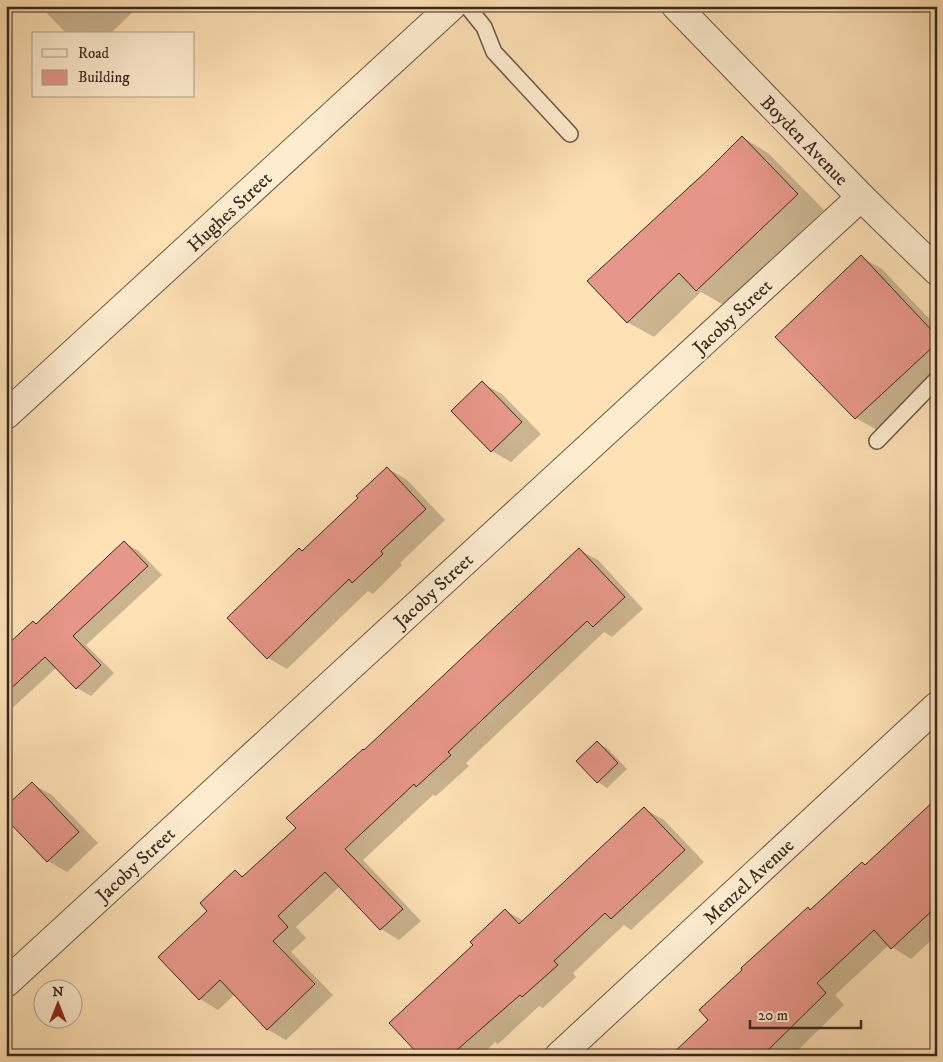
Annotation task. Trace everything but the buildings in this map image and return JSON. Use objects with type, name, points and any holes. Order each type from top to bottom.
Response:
[{"type":"street","name":"Hughes Street","points":[[6,415],[452,6]]},
{"type":"street","name":"Boyden Avenue","points":[[676,6],[861,197],[937,271]]},
{"type":"street","name":"Jacoby Street","points":[[6,983],[861,197]]},
{"type":"street","name":"Menzel Avenue","points":[[559,1056],[937,706]]},
{"type":"lane","points":[[466,6],[484,27],[494,52],[570,134]]},
{"type":"lane","points":[[877,441],[937,379]]}]
